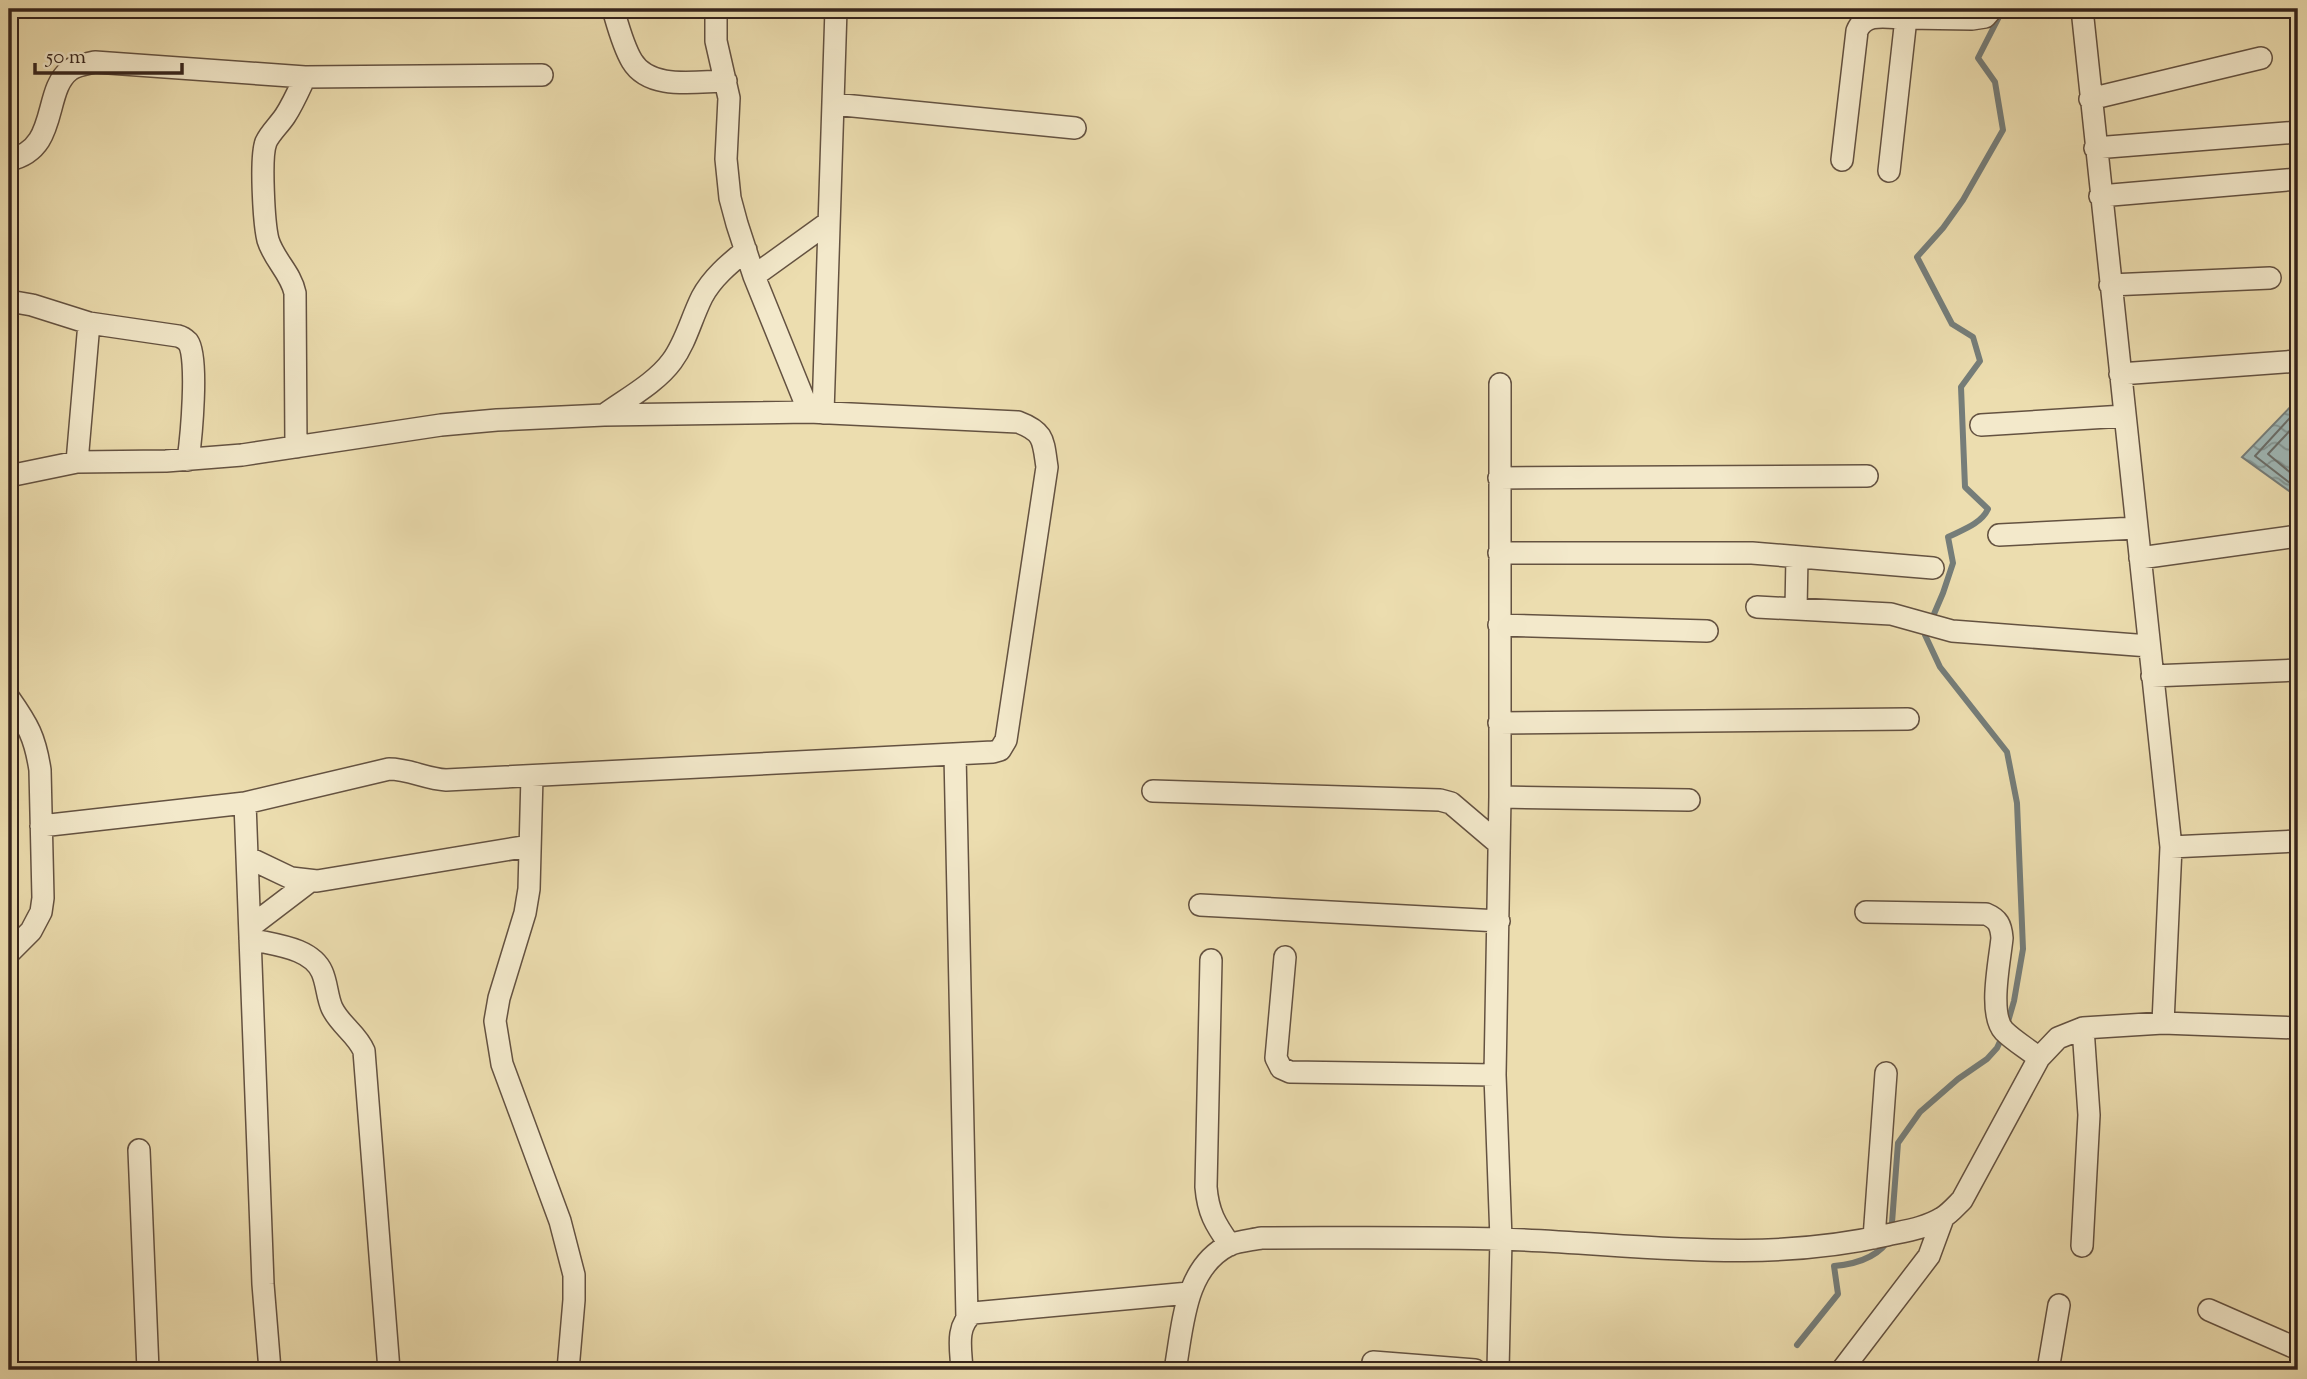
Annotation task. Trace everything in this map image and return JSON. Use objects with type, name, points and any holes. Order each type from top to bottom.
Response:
[{"type":"street","points":[[613,9],[633,64],[643,73],[654,79],[671,82],[726,81]]},
{"type":"street","points":[[716,9],[716,41],[729,98],[727,177],[737,224],[754,276],[816,413]]},
{"type":"street","points":[[816,413],[829,222],[836,9]]},
{"type":"street","points":[[1842,160],[1857,31],[1861,22],[1868,18],[1949,14],[1985,17],[1992,9]]},
{"type":"street","points":[[2082,9],[2171,847],[2163,1023]]},
{"type":"street","points":[[1889,172],[1906,18]]},
{"type":"street","points":[[2090,99],[2261,58]]},
{"type":"street","points":[[9,160],[26,154],[45,130],[64,76],[71,69],[95,62],[305,77],[542,75]]},
{"type":"street","points":[[296,447],[295,293],[291,279],[273,251],[267,234],[263,153],[267,139],[291,106],[305,77]]},
{"type":"street","points":[[833,104],[1075,128]]},
{"type":"street","points":[[2095,148],[2298,132]]},
{"type":"street","points":[[2100,195],[2298,178]]},
{"type":"street","points":[[754,276],[829,222]]},
{"type":"street","points":[[604,415],[670,364],[681,347],[707,289],[722,271],[746,250]]},
{"type":"street","points":[[2110,285],[2270,278]]},
{"type":"street","points":[[9,301],[32,305],[89,323],[178,336],[188,342],[192,360],[193,405],[188,460]]},
{"type":"street","points":[[77,462],[89,323]]},
{"type":"street","points":[[2120,374],[2298,361]]},
{"type":"street","points":[[1498,1370],[1501,1239],[1495,1076],[1500,797],[1500,384]]},
{"type":"street","points":[[9,476],[77,462],[188,460],[242,455],[441,425],[604,415],[816,413],[1018,422],[1033,428],[1043,441],[1047,467],[1006,740],[1000,750],[446,780],[389,769],[245,803],[41,826]]},
{"type":"street","points":[[1981,425],[2124,416]]},
{"type":"street","points":[[1499,478],[1867,476]]},
{"type":"street","points":[[1999,535],[2136,528]]},
{"type":"street","points":[[2140,558],[2298,536]]},
{"type":"street","points":[[1499,553],[1752,553],[1933,568]]},
{"type":"street","points":[[1796,609],[1797,557]]},
{"type":"street","points":[[1757,607],[1891,614],[1931,625],[2149,646]]},
{"type":"street","points":[[1499,625],[1707,631]]},
{"type":"street","points":[[2152,676],[2298,670]]},
{"type":"street","points":[[9,698],[34,738],[40,770],[43,898],[41,912],[31,931],[9,953]]},
{"type":"street","points":[[1499,723],[1908,719]]},
{"type":"street","points":[[955,754],[967,1318],[960,1336],[962,1370]]},
{"type":"street","points":[[532,776],[529,889],[525,913],[495,1021],[502,1064],[560,1221],[574,1275],[568,1370]]},
{"type":"street","points":[[1153,791],[1440,800],[1451,803],[1498,843]]},
{"type":"street","points":[[1500,797],[1689,800]]},
{"type":"street","points":[[245,803],[263,1284],[270,1370]]},
{"type":"street","points":[[2171,847],[2298,841]]},
{"type":"street","points":[[247,858],[291,878],[309,881],[332,880],[529,846]]},
{"type":"street","points":[[250,933],[309,881]]},
{"type":"street","points":[[1200,905],[1499,921]]},
{"type":"street","points":[[1866,912],[1986,914],[1996,918],[2001,926],[2002,938],[1995,1009],[1997,1021],[2009,1035],[2039,1058]]},
{"type":"street","points":[[250,933],[312,959],[322,972],[333,1011],[355,1035],[365,1051],[389,1370]]},
{"type":"street","points":[[1285,957],[1276,1058],[1281,1068],[1290,1072],[1495,1076]]},
{"type":"street","points":[[1211,960],[1206,1187],[1208,1208],[1218,1229],[1230,1245]]},
{"type":"street","points":[[1175,1370],[1189,1293],[1205,1264],[1230,1245],[1261,1238],[1501,1239],[1724,1252],[1788,1250],[1880,1237],[1919,1228],[1943,1218],[1962,1200],[2039,1058],[2058,1038],[2083,1028],[2163,1023],[2298,1028]]},
{"type":"street","points":[[2082,1246],[2089,1115],[2083,1028]]},
{"type":"street","points":[[1880,1237],[1886,1073]]},
{"type":"street","points":[[139,1150],[148,1370]]},
{"type":"street","points":[[1842,1370],[1929,1256],[1943,1218]]},
{"type":"street","points":[[967,1318],[973,1313],[1189,1293]]},
{"type":"street","points":[[2048,1370],[2059,1305]]},
{"type":"street","points":[[2209,1310],[2298,1349]]},
{"type":"street","points":[[1373,1362],[1475,1370]]},
{"type":"water","points":[[2298,399],[2298,490],[2289,491],[2242,457]]},
{"type":"waterway","points":[[2003,9],[1978,58],[1995,82],[2003,130],[1963,200],[1917,257],[1952,324],[1973,337],[1980,361],[1961,387],[1965,487],[1988,509],[1976,523],[1948,537],[1953,563],[1925,635],[1940,667],[2007,752],[2017,803],[2023,949],[2007,1025]]},
{"type":"waterway","points":[[1797,1345],[1838,1294],[1834,1266],[1867,1258],[1881,1249],[1891,1236],[1898,1143],[1920,1112],[1958,1079],[1987,1059],[1997,1048],[2003,1035]]}]
